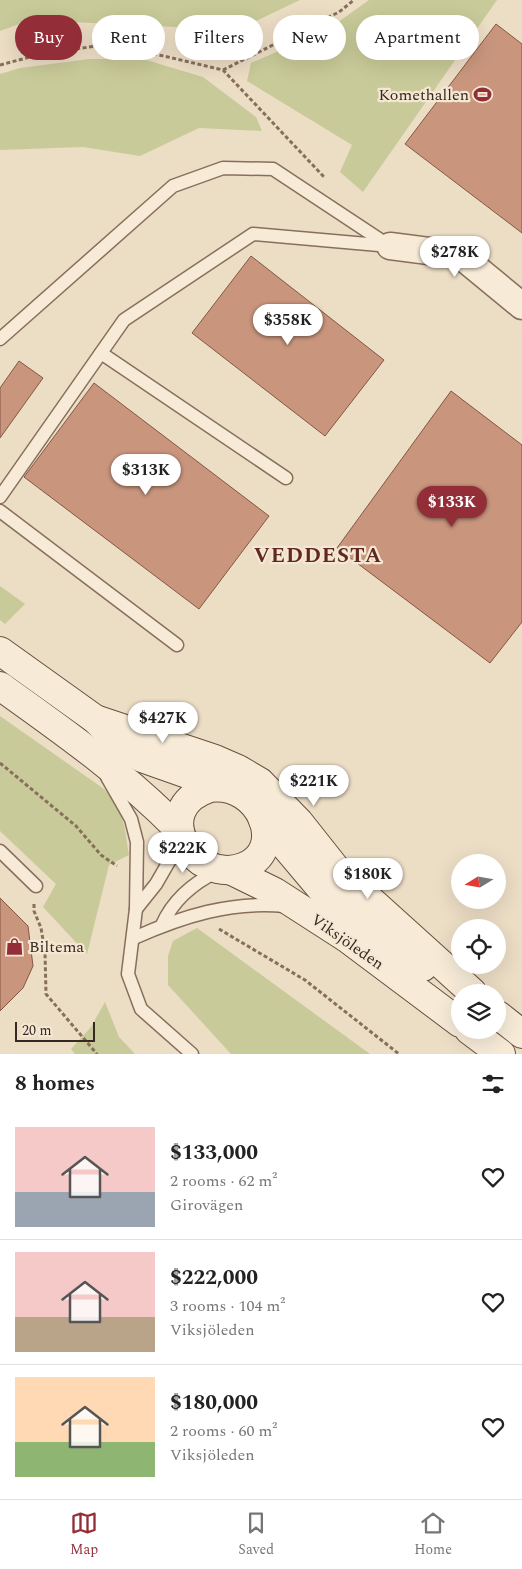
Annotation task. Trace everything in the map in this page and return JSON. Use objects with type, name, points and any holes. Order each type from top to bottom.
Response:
[{"type":"main road","points":[[0,651],[95,719],[118,742],[142,758],[193,776],[217,787],[242,793],[255,805],[263,820],[266,839],[258,856],[248,865],[225,870],[198,859],[180,834],[129,782],[92,752],[0,686]]},
{"type":"main road","points":[[95,719],[215,759],[238,769],[260,782],[298,822],[337,870],[463,984]]},
{"type":"main road","points":[[180,834],[180,816],[191,798],[203,790],[217,787]]},
{"type":"main road","name":"Viksjöleden","points":[[263,820],[322,890],[343,908],[427,970],[451,984]]},
{"type":"main road","name":"Viksjöleden","points":[[225,870],[276,892],[300,907],[348,939],[451,1016]]},
{"type":"main road","points":[[506,1021],[522,1034]]},
{"type":"main road","points":[[481,1039],[500,1054]]},
{"type":"street","points":[[390,246],[460,255],[522,306]]},
{"type":"lane","points":[[0,339],[173,186],[223,168],[273,169],[390,246]]},
{"type":"lane","points":[[0,497],[124,320],[252,234],[390,246]]},
{"type":"lane","points":[[101,353],[286,478]]},
{"type":"lane","points":[[0,511],[177,645]]},
{"type":"lane","points":[[92,752],[131,819],[137,842],[136,910],[128,974],[141,1008],[192,1054]]},
{"type":"lane","points":[[136,910],[156,884],[180,834]]},
{"type":"lane","points":[[0,851],[36,886]]},
{"type":"lane","points":[[162,925],[169,909],[177,899],[225,870]]},
{"type":"lane","points":[[134,938],[162,925],[197,913],[232,906],[265,904],[300,907]]},
{"type":"path","points":[[223,70],[339,12],[354,0]]},
{"type":"path","points":[[0,65],[45,53],[104,44],[223,70],[330,183]]},
{"type":"path","points":[[0,763],[76,826],[100,855],[120,868]]},
{"type":"path","points":[[36,886],[34,911],[42,928],[45,952],[46,994],[97,1054]]},
{"type":"path","points":[[215,927],[305,980],[399,1054]]},
{"type":"green space","points":[[0,0],[300,0],[263,18],[263,15],[175,15],[175,27],[165,27],[165,15],[92,15],[92,23],[82,23],[82,15],[15,15],[15,26],[0,31]]},
{"type":"green space","points":[[369,0],[497,0],[479,26],[479,15],[356,15],[356,60],[455,60],[363,192],[340,172],[352,145],[247,81],[251,63],[263,60],[263,58],[273,53],[273,60],[346,60],[346,16]]},
{"type":"green space","points":[[82,60],[146,60],[203,77],[256,117],[262,131],[199,128],[140,156],[83,147],[0,150],[0,74],[20,68]]},
{"type":"green space","points":[[0,586],[25,604],[5,624],[0,620]]},
{"type":"green space","points":[[0,716],[104,789],[120,812],[129,855],[109,865],[87,954],[43,907],[56,884],[0,831]]},
{"type":"green space","points":[[197,928],[370,1054],[231,1054],[168,985],[168,956],[173,941]]},
{"type":"green space","points":[[105,1002],[119,1037],[135,1054],[75,1054],[71,1049],[91,1027]]},
{"type":"building","name":"Komethallen","points":[[496,24],[522,44],[522,233],[405,144],[469,60],[479,60],[479,46]]},
{"type":"building","points":[[251,256],[384,360],[325,436],[192,333]]},
{"type":"building","points":[[19,361],[43,378],[0,438],[0,388]]},
{"type":"building","points":[[94,383],[269,516],[199,609],[24,477]]},
{"type":"building","points":[[451,391],[522,445],[522,622],[490,663],[337,548]]},
{"type":"building","name":"Biltema","points":[[0,898],[28,926],[33,966],[23,988],[0,1011]]},
{"type":"place","name":"Komethallen","points":[[483,94]]},
{"type":"place","name":"Biltema","points":[[15,946]]},
{"type":"district","name":"VEDDESTA","points":[[318,555]]}]
